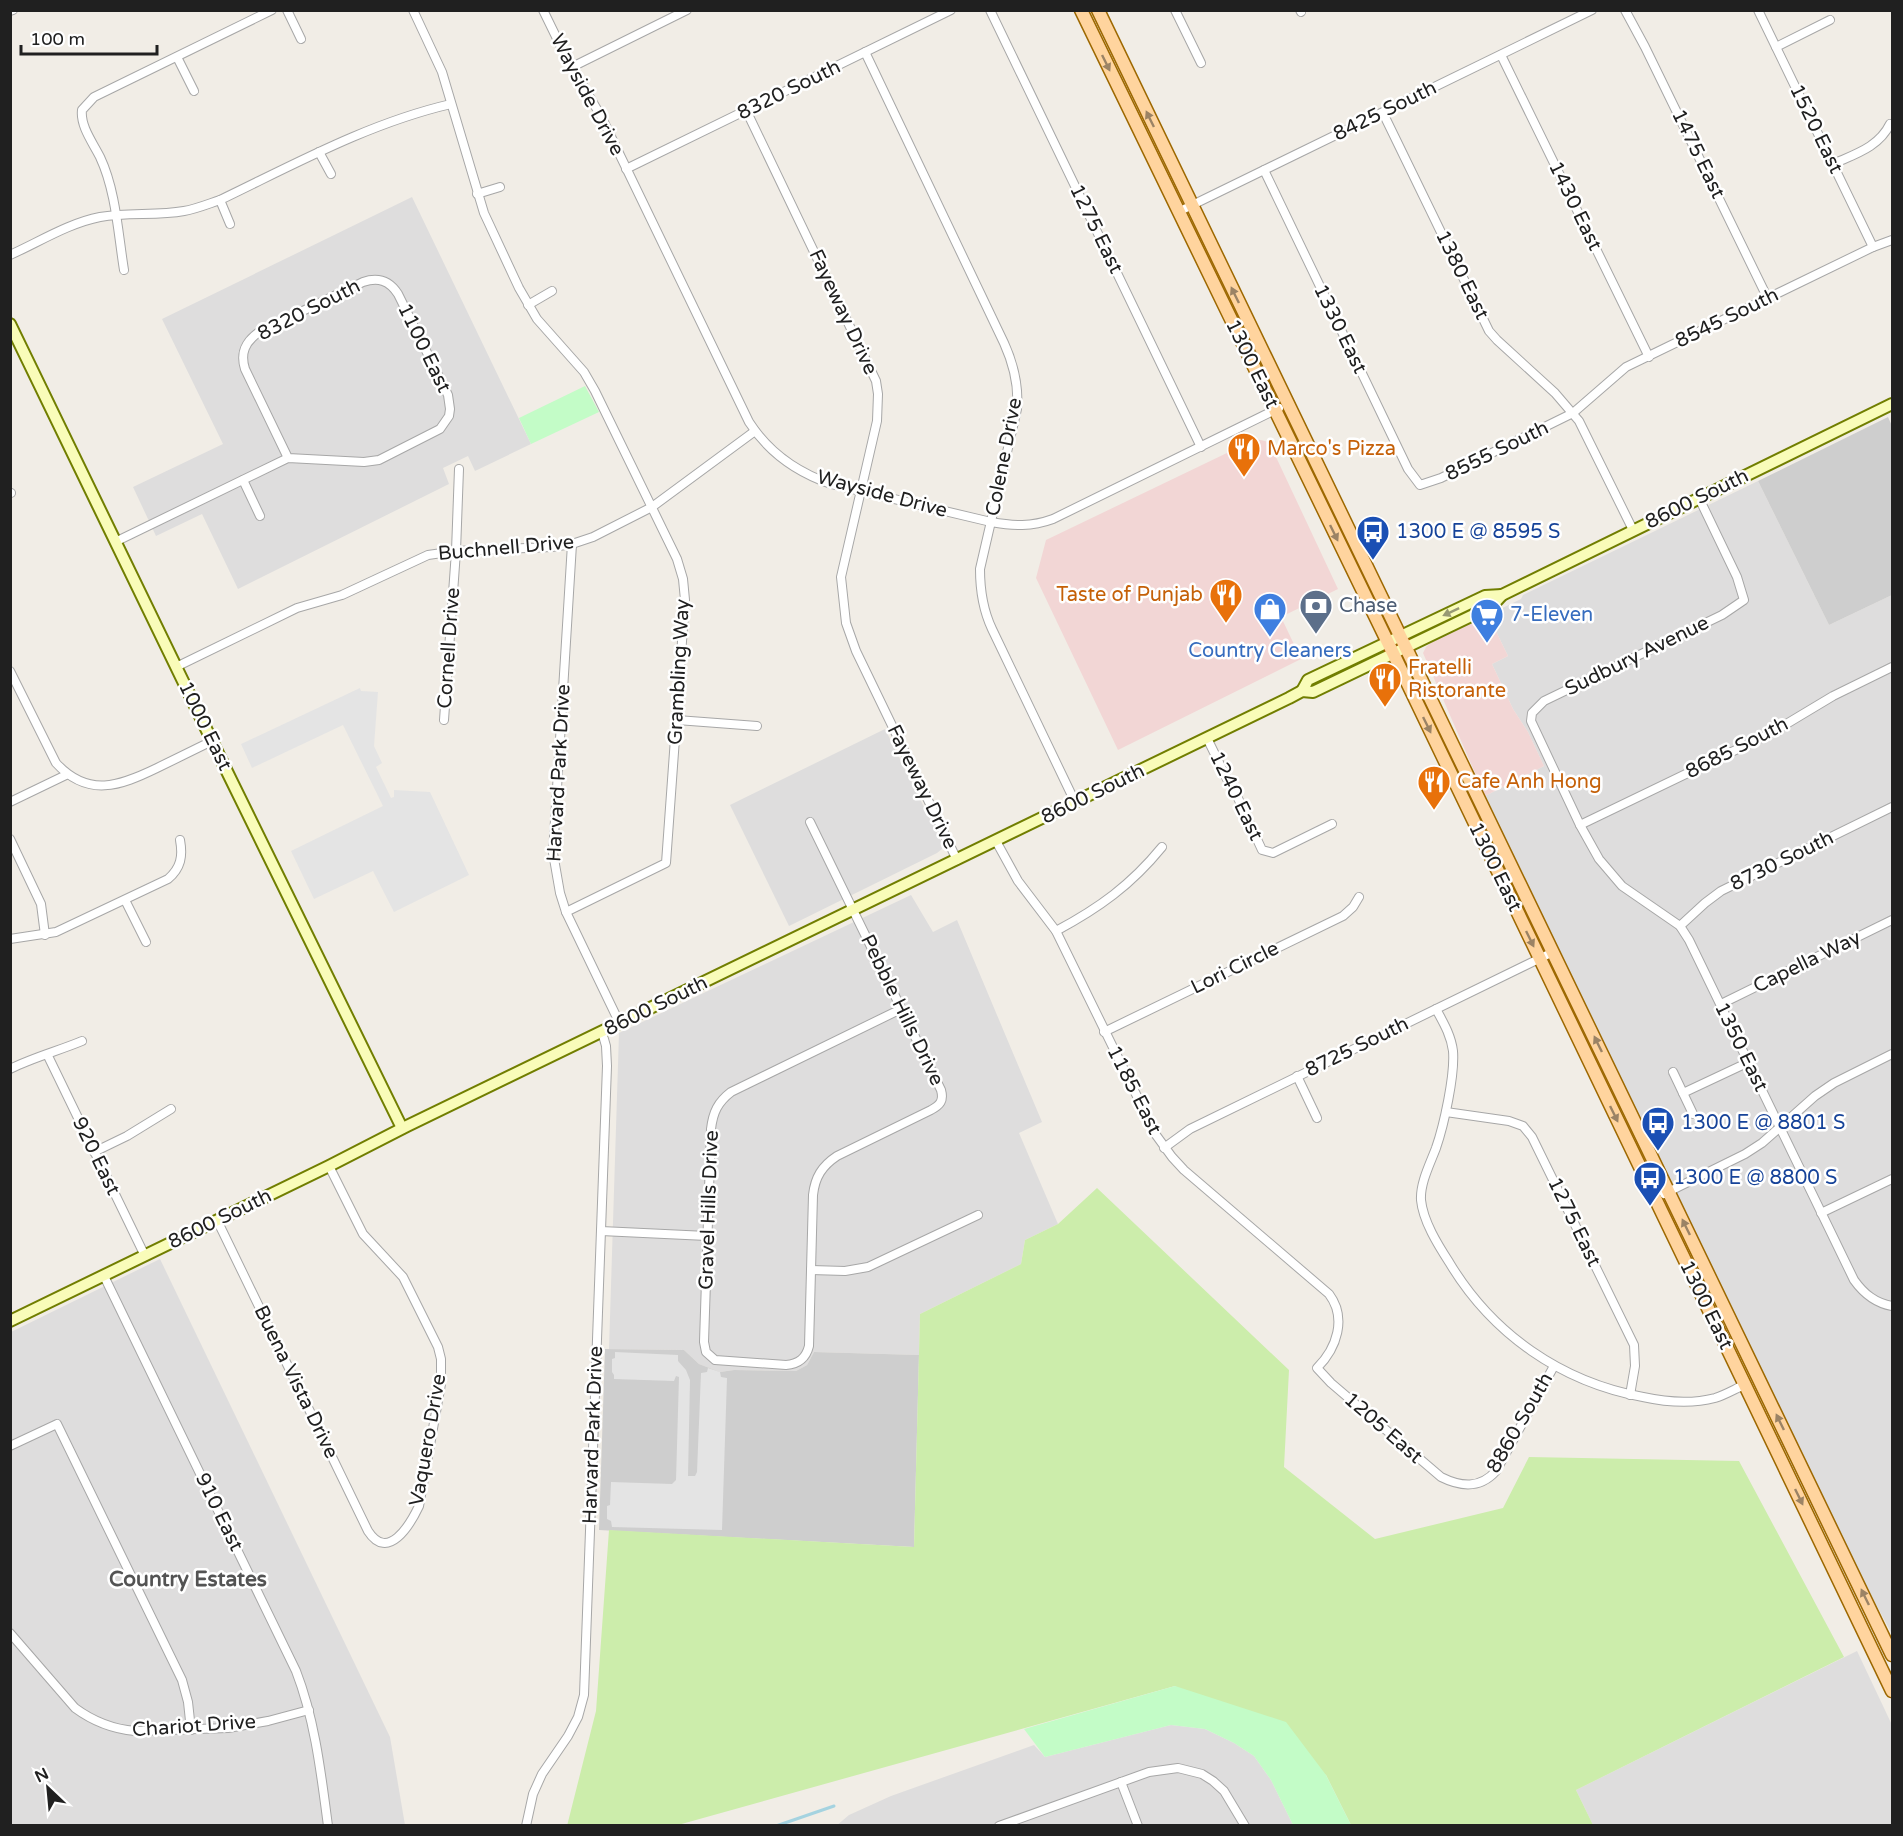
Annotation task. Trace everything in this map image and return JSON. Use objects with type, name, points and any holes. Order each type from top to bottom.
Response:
[{"type":"main road","name":"1300 East","points":[[1081,10],[1893,1691]]},
{"type":"main road","name":"1300 East","points":[[1098,10],[1892,1652]]},
{"type":"main road","name":"1000 East","points":[[10,324],[402,1128]]},
{"type":"main road","name":"8600 South","points":[[10,1321],[329,1166],[402,1128],[1207,738],[1302,691],[1308,680],[1403,642],[1485,596],[1502,595],[1892,404]]},
{"type":"main road","points":[[1307,478],[1322,474]]},
{"type":"street","points":[[124,270],[106,174],[83,122],[82,110],[94,97],[272,10]]},
{"type":"street","points":[[287,10],[301,39]]},
{"type":"street","name":"Grambling Way","points":[[413,10],[436,59],[477,194],[496,241],[537,320],[590,381],[677,559],[684,589],[666,863],[567,912]]},
{"type":"street","name":"Wayside Drive","points":[[543,10],[572,67],[597,109],[755,431],[766,445],[794,468],[812,477],[861,491],[992,522],[1020,526],[1046,521],[1288,404]]},
{"type":"street","points":[[572,67],[687,10]]},
{"type":"street","name":"8320 South","points":[[626,169],[951,10]]},
{"type":"street","name":"1275 East","points":[[990,10],[1201,447]]},
{"type":"street","points":[[1175,10],[1201,63]]},
{"type":"street","name":"8425 South","points":[[1178,212],[1592,10]]},
{"type":"street","name":"1475 East","points":[[1625,10],[1768,299]]},
{"type":"street","name":"1520 East","points":[[1758,10],[1873,247]]},
{"type":"street","points":[[1776,47],[1830,20]]},
{"type":"street","name":"Colene Drive","points":[[865,52],[1014,367],[1018,396],[1017,409],[981,569],[981,594],[987,618],[1076,802]]},
{"type":"street","name":"1430 East","points":[[1501,54],[1649,357]]},
{"type":"street","points":[[177,57],[194,92]]},
{"type":"street","points":[[10,255],[86,220],[115,215],[184,211],[220,200],[379,124],[451,104]]},
{"type":"street","name":"Fayeway Drive","points":[[746,110],[876,381],[877,421],[841,577],[846,623],[856,651],[957,860]]},
{"type":"street","name":"1380 East","points":[[1383,113],[1489,331],[1555,393],[1573,414],[1585,431],[1633,530]]},
{"type":"street","points":[[1833,164],[1875,144],[1885,135],[1890,124]]},
{"type":"street","points":[[320,152],[331,174]]},
{"type":"street","name":"1330 East","points":[[1264,170],[1408,469],[1420,485]]},
{"type":"street","points":[[477,194],[500,187]]},
{"type":"street","points":[[220,200],[230,224]]},
{"type":"street","name":"8545 South","points":[[1573,414],[1615,375],[1873,247],[1893,240]]},
{"type":"street","name":"8320 South","points":[[288,458],[245,369],[242,352],[248,342],[259,333],[363,282],[382,280]]},
{"type":"street","name":"1100 East","points":[[288,458],[371,462],[433,433],[446,423],[450,409],[448,395],[398,294],[394,288],[382,280]]},
{"type":"street","points":[[528,305],[552,291]]},
{"type":"street","name":"8555 South","points":[[1420,485],[1441,478],[1573,414]]},
{"type":"street","name":"Buchnell Drive","points":[[176,667],[297,608],[342,595],[428,555],[456,551],[552,548],[593,537],[651,507],[755,431]]},
{"type":"street","points":[[115,542],[288,458]]},
{"type":"street","name":"Cornell Drive","points":[[444,720],[456,551],[459,469]]},
{"type":"street","points":[[243,480],[260,516]]},
{"type":"street","name":"Sudbury Avenue","points":[[1580,825],[1534,729],[1532,713],[1544,701],[1722,615],[1744,600],[1737,577],[1699,498]]},
{"type":"street","name":"Harvard Park Drive","points":[[572,544],[553,853],[560,893],[567,912],[620,1024]]},
{"type":"street","name":"8685 South","points":[[1580,825],[1773,732],[1833,696],[1893,667]]},
{"type":"street","points":[[10,671],[56,763],[66,775],[89,784],[103,786],[133,780],[212,741]]},
{"type":"street","points":[[677,720],[757,726]]},
{"type":"street","name":"1240 East","points":[[1207,738],[1262,850],[1273,853],[1332,824]]},
{"type":"street","points":[[10,802],[66,775]]},
{"type":"street","name":"8730 South","points":[[1680,926],[1721,891],[1893,807]]},
{"type":"street","name":"Pebble Hills Drive","points":[[802,1360],[809,1346],[813,1195],[816,1179],[821,1170],[837,1156],[931,1110],[940,1105],[943,1100],[941,1090],[810,822]]},
{"type":"street","points":[[1580,825],[1599,859],[1622,886],[1680,926]]},
{"type":"street","points":[[10,839],[39,898],[45,934]]},
{"type":"street","points":[[10,939],[67,928],[168,879],[175,873],[182,857],[180,840]]},
{"type":"street","name":"1185 East","points":[[996,840],[1018,881],[1056,931],[1104,1032],[1164,1148],[1184,1170],[1329,1294],[1339,1312],[1339,1323],[1333,1346],[1317,1368]]},
{"type":"street","points":[[1056,931],[1115,895],[1133,880],[1162,847]]},
{"type":"street","name":"Lori Circle","points":[[1104,1032],[1343,916],[1353,907],[1359,897]]},
{"type":"street","points":[[125,900],[146,942]]},
{"type":"street","name":"Capella Way","points":[[1720,1004],[1893,921]]},
{"type":"street","name":"1350 East","points":[[1680,926],[1749,1062],[1847,1267],[1862,1292],[1874,1300],[1893,1306]]},
{"type":"street","name":"8725 South","points":[[1164,1148],[1190,1128],[1553,951]]},
{"type":"street","name":"Gravel Hills Drive","points":[[802,1360],[786,1365],[722,1362],[715,1360],[706,1352],[704,1342],[712,1118],[722,1099],[742,1087],[901,1009]]},
{"type":"street","points":[[1436,1009],[1448,1033],[1453,1050],[1442,1132],[1421,1190],[1423,1211],[1444,1255],[1476,1302],[1524,1347],[1554,1366],[1604,1388],[1630,1395],[1673,1401],[1695,1401],[1716,1398],[1744,1385]]},
{"type":"street","name":"Harvard Park Drive","points":[[526,1826],[533,1794],[578,1717],[584,1695],[607,1054],[602,1032]]},
{"type":"street","points":[[10,1069],[38,1056],[48,1056],[82,1041]]},
{"type":"street","points":[[1655,1198],[1745,1154],[1780,1129],[1815,1096],[1834,1083],[1893,1054]]},
{"type":"street","name":"920 East","points":[[48,1056],[145,1256]]},
{"type":"street","points":[[1683,1094],[1749,1062]]},
{"type":"street","points":[[1673,1072],[1693,1114]]},
{"type":"street","points":[[1297,1076],[1317,1118]]},
{"type":"street","points":[[94,1152],[127,1136],[171,1109]]},
{"type":"street","name":"1275 East","points":[[1446,1112],[1509,1121],[1523,1126],[1532,1137],[1634,1345],[1635,1366],[1630,1395]]},
{"type":"street","name":"Vaquero Drive","points":[[329,1166],[363,1234],[396,1268],[409,1287],[433,1335],[441,1359],[441,1384],[419,1506],[412,1520],[395,1540],[376,1542]]},
{"type":"street","points":[[1821,1213],[1893,1179]]},
{"type":"street","points":[[811,1270],[868,1267],[978,1215]]},
{"type":"street","name":"Buena Vista Drive","points":[[218,1220],[368,1531],[376,1542]]},
{"type":"street","points":[[601,1232],[707,1236]]},
{"type":"street","name":"910 East","points":[[104,1276],[296,1671],[309,1710],[320,1764],[328,1826]]},
{"type":"street","name":"8860 South","points":[[1452,1483],[1472,1485],[1490,1478],[1554,1366]]},
{"type":"street","name":"1205 East","points":[[1317,1368],[1331,1383],[1432,1470],[1452,1483]]},
{"type":"street","points":[[10,1446],[57,1424],[182,1680],[188,1702],[191,1730]]},
{"type":"street","name":"Chariot Drive","points":[[10,1633],[75,1708],[88,1718],[120,1730],[228,1728],[268,1721],[309,1710]]},
{"type":"street","points":[[1876,1657],[1892,1652]]},
{"type":"street","points":[[999,1826],[1158,1770],[1178,1768],[1202,1774],[1214,1781],[1228,1797],[1245,1826]]},
{"type":"street","points":[[1121,1782],[1138,1826]]},
{"type":"shaded area","points":[[412,197],[531,444],[475,471],[468,456],[443,468],[449,484],[238,589],[202,514],[156,536],[133,487],[223,444],[162,319]]},
{"type":"shaded area","points":[[1888,417],[1892,426],[1892,595],[1829,625],[1758,481]]},
{"type":"shaded area","points":[[1256,439],[1269,442],[1338,589],[1281,617],[1301,659],[1118,750],[1036,578],[1046,540]]},
{"type":"shaded area","points":[[1758,481],[1829,625],[1892,595],[1892,1634],[1840,1532],[1485,796],[1544,766],[1492,664],[1508,656],[1488,615],[1521,599],[1523,595]]},
{"type":"shaded area","points":[[1488,615],[1508,656],[1492,664],[1544,766],[1485,796],[1423,653],[1432,642]]},
{"type":"shaded area","points":[[360,688],[361,691],[378,692],[374,746],[382,763],[376,767],[391,798],[394,797],[394,790],[430,792],[469,875],[394,912],[373,871],[314,899],[291,851],[383,806],[343,725],[252,768],[241,744]]},
{"type":"shaded area","points":[[885,729],[942,843],[942,849],[789,926],[730,805]]},
{"type":"shaded area","points":[[911,895],[933,932],[957,920],[1042,1122],[1019,1133],[1058,1224],[1025,1240],[1021,1264],[920,1314],[919,1355],[814,1352],[807,1365],[796,1371],[734,1370],[720,1372],[699,1364],[684,1350],[609,1349],[619,1033]]},
{"type":"shaded area","points":[[160,1259],[390,1737],[405,1825],[11,1826],[11,1332]]},
{"type":"shaded area","points":[[605,1349],[684,1350],[699,1364],[720,1372],[734,1370],[796,1371],[807,1365],[814,1352],[919,1355],[914,1547],[599,1530]]},
{"type":"shaded area","points":[[615,1352],[678,1355],[678,1361],[686,1370],[690,1380],[688,1476],[695,1476],[697,1472],[701,1373],[707,1372],[708,1368],[720,1372],[721,1377],[727,1378],[722,1530],[612,1527],[611,1521],[607,1519],[611,1482],[672,1484],[676,1480],[679,1377],[676,1376],[674,1381],[614,1379],[612,1359],[615,1358]]},
{"type":"shaded area","points":[[1857,1651],[1892,1725],[1892,1825],[1593,1825],[1576,1790]]},
{"type":"shaded area","points":[[1171,1725],[1205,1729],[1254,1756],[1271,1780],[1293,1825],[836,1826],[849,1815],[891,1796],[1034,1745],[1045,1757]]},
{"type":"green space","points":[[585,386],[599,412],[531,444],[519,418]]},
{"type":"green space","points":[[1097,1188],[1289,1370],[1284,1467],[1375,1539],[1503,1508],[1529,1457],[1739,1461],[1844,1657],[1576,1790],[1593,1825],[1351,1825],[1326,1775],[1175,1686],[678,1825],[567,1826],[596,1711],[609,1530],[914,1547],[920,1314],[1021,1264],[1025,1240],[1058,1224]]},
{"type":"green space","points":[[1175,1686],[1286,1722],[1326,1775],[1351,1825],[1293,1825],[1271,1780],[1254,1756],[1205,1729],[1171,1725],[1045,1757],[1024,1729]]},
{"type":"waterway","points":[[776,1826],[834,1806]]},
{"type":"place","name":"Marco's Pizza","points":[[1244,478]]},
{"type":"place","name":"1300 E @ 8595 S","points":[[1373,561]]},
{"type":"place","name":"Taste of Punjab","points":[[1226,624]]},
{"type":"place","name":"Chase","points":[[1316,635]]},
{"type":"place","name":"Country Cleaners","points":[[1270,638]]},
{"type":"place","name":"7-Eleven","points":[[1487,644]]},
{"type":"place","name":"Fratelli Ristorante","points":[[1385,708]]},
{"type":"place","name":"Cafe Anh Hong","points":[[1434,811]]},
{"type":"place","name":"1300 E @ 8801 S","points":[[1658,1152]]},
{"type":"place","name":"1300 E @ 8800 S","points":[[1650,1207]]},
{"type":"district","name":"Country Estates","points":[[188,1579]]}]
